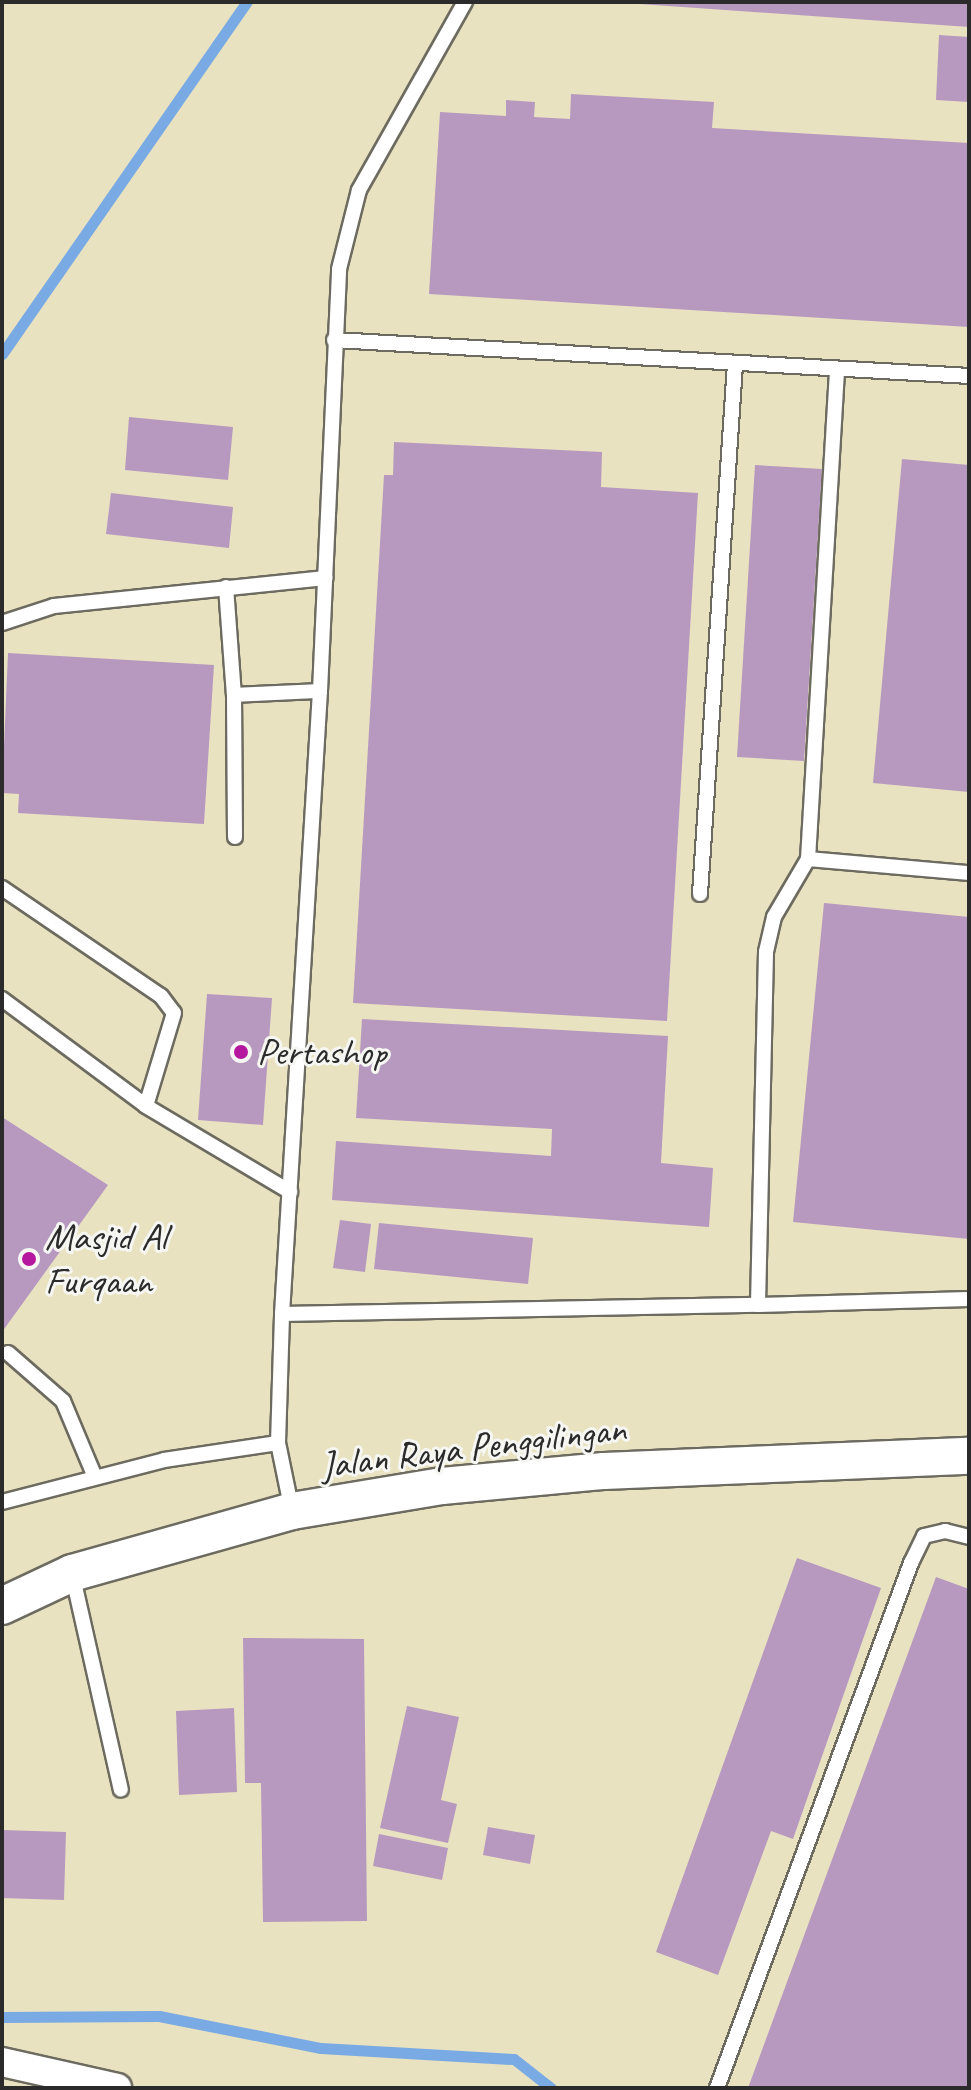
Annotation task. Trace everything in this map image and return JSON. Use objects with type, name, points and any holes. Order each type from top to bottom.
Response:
[{"type":"street","name":"Jalan Raya Penggilingan","points":[[2,1606],[72,1573],[292,1511],[442,1486],[604,1471],[969,1456]]},
{"type":"street","points":[[2,2062],[117,2088]]},
{"type":"lane","points":[[292,1511],[278,1443],[282,1314],[320,691],[339,269],[359,190],[465,2]]},
{"type":"lane","points":[[334,340],[837,371],[969,376]]},
{"type":"lane","points":[[700,894],[735,364]]},
{"type":"lane","points":[[758,1305],[766,952],[774,917],[808,859],[837,371]]},
{"type":"lane","points":[[2,623],[54,606],[326,578]]},
{"type":"lane","points":[[226,587],[234,695],[235,837]]},
{"type":"lane","points":[[234,695],[320,691]]},
{"type":"lane","points":[[808,859],[969,873]]},
{"type":"lane","points":[[2,888],[161,996],[174,1013],[146,1106]]},
{"type":"lane","points":[[2,999],[146,1106],[290,1192]]},
{"type":"lane","points":[[282,1314],[969,1299]]},
{"type":"lane","points":[[8,1353],[63,1401],[95,1477]]},
{"type":"lane","points":[[2,1502],[164,1460],[278,1443]]},
{"type":"lane","points":[[717,2088],[911,1563],[924,1536],[945,1531],[969,1537]]},
{"type":"lane","points":[[72,1573],[121,1790]]},
{"type":"building","points":[[969,2],[969,27],[640,4]]},
{"type":"building","points":[[939,35],[969,37],[969,102],[936,100]]},
{"type":"building","points":[[571,94],[714,102],[712,128],[969,143],[969,327],[429,294],[440,112],[506,116],[506,100],[535,102],[534,117],[570,119]]},
{"type":"building","points":[[129,417],[233,427],[228,480],[125,470]]},
{"type":"building","points":[[394,442],[602,452],[601,487],[698,493],[667,1021],[353,1003],[384,475],[393,475]]},
{"type":"building","points":[[902,459],[969,465],[969,792],[873,783]]},
{"type":"building","points":[[755,465],[822,469],[804,761],[737,757]]},
{"type":"building","points":[[111,493],[233,507],[229,548],[106,534]]},
{"type":"building","points":[[8,653],[214,665],[204,824],[18,813],[19,794],[2,793]]},
{"type":"building","points":[[824,903],[969,917],[969,1239],[793,1222]]},
{"type":"building","points":[[207,994],[272,998],[263,1125],[198,1120]]},
{"type":"building","points":[[362,1019],[668,1036],[661,1163],[713,1168],[709,1227],[332,1200],[336,1141],[551,1156],[552,1129],[356,1118]]},
{"type":"building","name":"Masjid Al Furqaan","points":[[2,1117],[108,1185],[2,1332]]},
{"type":"building","points":[[340,1220],[371,1224],[365,1272],[333,1268]]},
{"type":"building","points":[[379,1223],[533,1238],[528,1284],[374,1269]]},
{"type":"building","points":[[797,1558],[881,1588],[793,1839],[771,1831],[718,1975],[656,1952]]},
{"type":"building","points":[[936,1577],[969,1589],[969,2088],[748,2088]]},
{"type":"building","points":[[243,1638],[364,1639],[367,1921],[263,1922],[261,1783],[245,1783]]},
{"type":"building","points":[[407,1706],[459,1717],[441,1800],[457,1804],[448,1843],[380,1828]]},
{"type":"building","points":[[234,1708],[237,1792],[179,1795],[176,1711]]},
{"type":"building","points":[[488,1827],[535,1835],[530,1864],[483,1855]]},
{"type":"building","points":[[3,1830],[66,1832],[64,1900],[2,1898]]},
{"type":"building","points":[[379,1834],[448,1848],[442,1880],[373,1866]]},
{"type":"waterway","points":[[2,354],[247,2]]},
{"type":"waterway","points":[[2,2017],[159,2016],[321,2048],[514,2059],[551,2088]]},
{"type":"place","name":"Pertashop","points":[[241,1052]]},
{"type":"place","name":"Masjid Al Furqaan","points":[[29,1259]]}]
